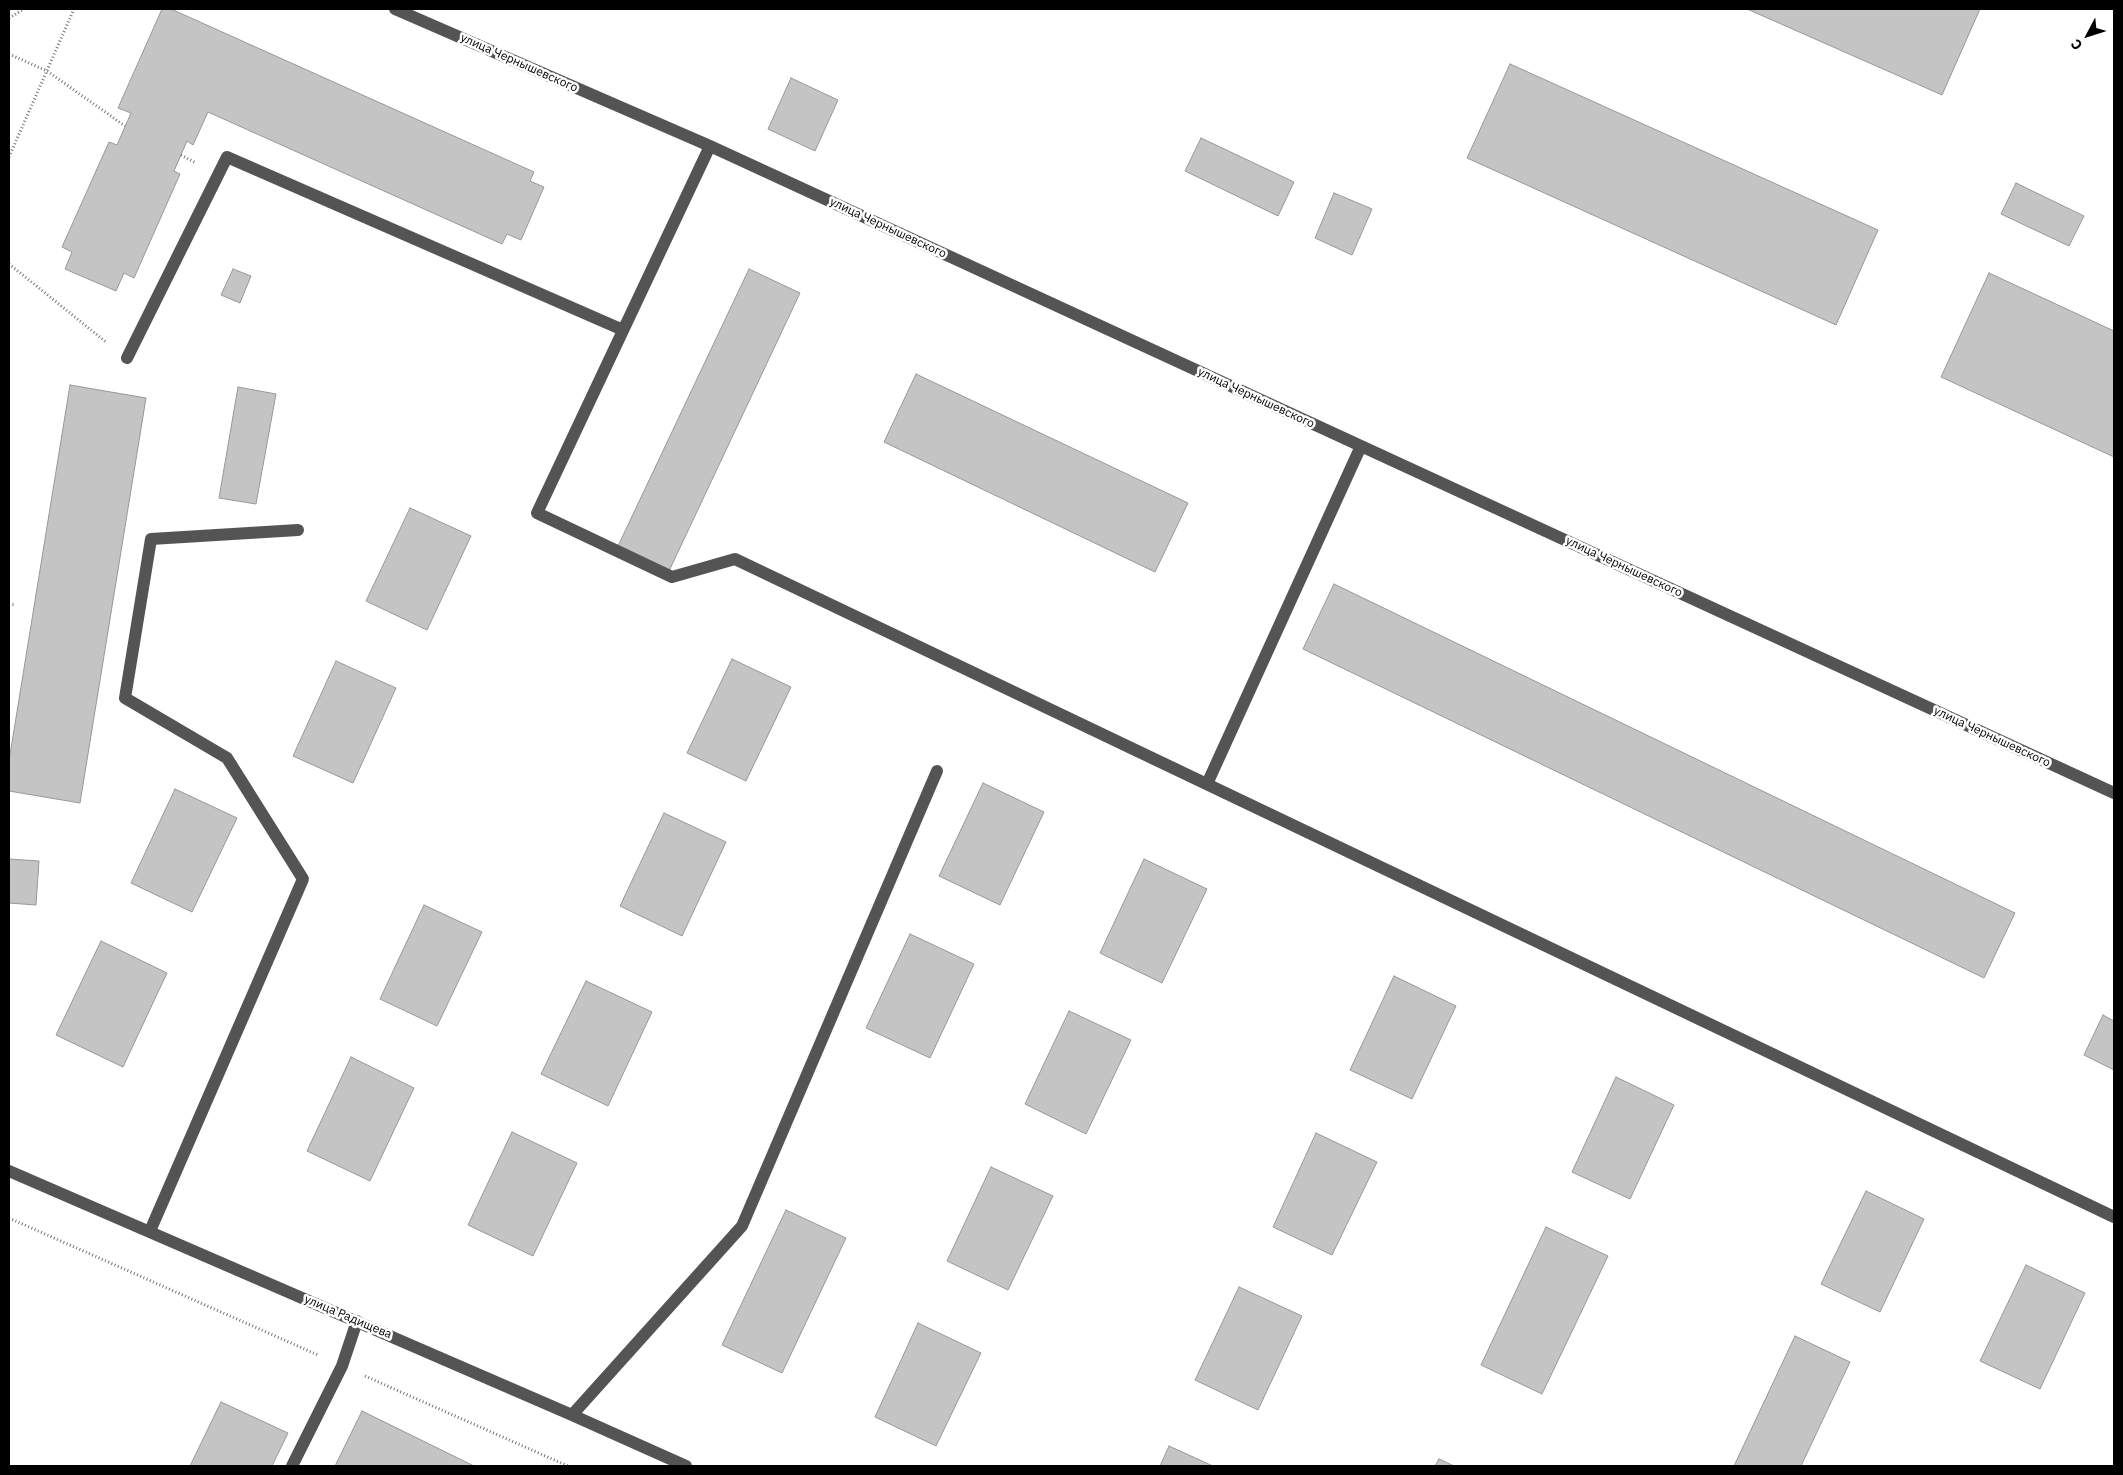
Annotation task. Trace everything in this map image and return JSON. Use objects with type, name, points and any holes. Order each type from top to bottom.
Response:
[{"type":"street","name":"улица Чернышевского","points":[[396,9],[710,146],[2114,793]]},
{"type":"street","points":[[710,146],[537,513],[672,577],[735,559],[2114,1217]]},
{"type":"street","points":[[127,358],[227,157],[623,330]]},
{"type":"street","points":[[1207,784],[1361,446]]},
{"type":"street","points":[[150,1231],[303,879],[228,758],[125,698],[151,539],[298,530]]},
{"type":"street","points":[[572,1415],[742,1226],[937,770]]},
{"type":"street","name":"улица Радищева","points":[[9,1172],[150,1231],[686,1466]]},
{"type":"street","points":[[292,1466],[342,1366],[357,1321]]},
{"type":"path","points":[[9,18],[24,9]]},
{"type":"path","points":[[9,157],[74,9]]},
{"type":"path","points":[[9,54],[47,71],[126,126]]},
{"type":"path","points":[[9,264],[127,358]]},
{"type":"path","points":[[9,604],[14,605]]},
{"type":"path","points":[[9,1218],[568,1466]]},
{"type":"building","points":[[162,9],[171,9],[534,172],[530,181],[544,187],[521,240],[507,234],[502,244],[208,112],[193,145],[187,141],[174,171],[180,174],[134,278],[124,273],[116,291],[65,269],[72,252],[62,247],[109,142],[117,145],[131,113],[118,108]]},
{"type":"building","points":[[1747,9],[1980,9],[1942,95]]},
{"type":"building","points":[[1510,64],[1878,230],[1836,325],[1467,158]]},
{"type":"building","points":[[791,78],[838,100],[815,151],[768,129]]},
{"type":"building","points":[[1201,138],[1294,182],[1278,216],[1185,171]]},
{"type":"building","points":[[2016,183],[2084,216],[2069,246],[2001,214]]},
{"type":"building","points":[[1334,193],[1372,209],[1352,255],[1315,238]]},
{"type":"building","points":[[233,269],[251,276],[240,303],[221,295]]},
{"type":"building","points":[[749,269],[800,293],[669,571],[618,546]]},
{"type":"building","points":[[1989,273],[2114,331],[2114,457],[1941,377]]},
{"type":"building","points":[[916,374],[1188,503],[1155,572],[884,442]]},
{"type":"building","points":[[70,385],[146,398],[80,803],[9,791],[9,761]]},
{"type":"building","points":[[238,387],[276,394],[256,504],[219,498]]},
{"type":"building","points":[[410,508],[471,536],[427,630],[366,601]]},
{"type":"building","points":[[1334,584],[2015,913],[1984,978],[1303,649]]},
{"type":"building","points":[[732,659],[791,687],[746,781],[687,753]]},
{"type":"building","points":[[336,661],[396,688],[353,783],[293,756]]},
{"type":"building","points":[[983,783],[1044,812],[1000,905],[939,876]]},
{"type":"building","points":[[175,789],[237,818],[192,912],[131,883]]},
{"type":"building","points":[[664,813],[726,842],[682,936],[620,906]]},
{"type":"building","points":[[9,859],[39,861],[36,905],[9,903]]},
{"type":"building","points":[[1144,859],[1207,889],[1162,983],[1100,953]]},
{"type":"building","points":[[424,905],[482,932],[437,1026],[380,999]]},
{"type":"building","points":[[910,934],[974,964],[930,1058],[866,1028]]},
{"type":"building","points":[[101,941],[167,973],[123,1067],[56,1035]]},
{"type":"building","points":[[1394,976],[1456,1006],[1412,1099],[1350,1070]]},
{"type":"building","points":[[586,981],[652,1012],[608,1106],[541,1074]]},
{"type":"building","points":[[1069,1011],[1131,1040],[1086,1134],[1025,1104]]},
{"type":"building","points":[[2103,1015],[2114,1021],[2114,1070],[2084,1055]]},
{"type":"building","points":[[351,1057],[414,1088],[370,1181],[307,1151]]},
{"type":"building","points":[[1616,1077],[1674,1105],[1630,1199],[1572,1172]]},
{"type":"building","points":[[512,1132],[577,1163],[533,1256],[468,1225]]},
{"type":"building","points":[[1316,1133],[1377,1162],[1332,1255],[1273,1227]]},
{"type":"building","points":[[991,1167],[1053,1196],[1008,1290],[947,1261]]},
{"type":"building","points":[[1866,1191],[1924,1219],[1880,1312],[1821,1284]]},
{"type":"building","points":[[786,1210],[846,1238],[782,1373],[722,1345]]},
{"type":"building","points":[[1546,1227],[1608,1256],[1542,1394],[1481,1365]]},
{"type":"building","points":[[2026,1265],[2085,1293],[2040,1389],[1980,1361]]},
{"type":"building","points":[[1239,1287],[1302,1316],[1258,1410],[1195,1380]]},
{"type":"building","points":[[918,1323],[981,1353],[936,1446],[875,1417]]},
{"type":"building","points":[[1795,1336],[1850,1362],[1801,1466],[1734,1466]]},
{"type":"building","points":[[221,1402],[288,1433],[272,1466],[190,1466]]},
{"type":"building","points":[[362,1411],[474,1466],[335,1466]]},
{"type":"building","points":[[1169,1446],[1213,1466],[1160,1466]]},
{"type":"building","points":[[1439,1459],[1454,1466],[1435,1466]]}]
